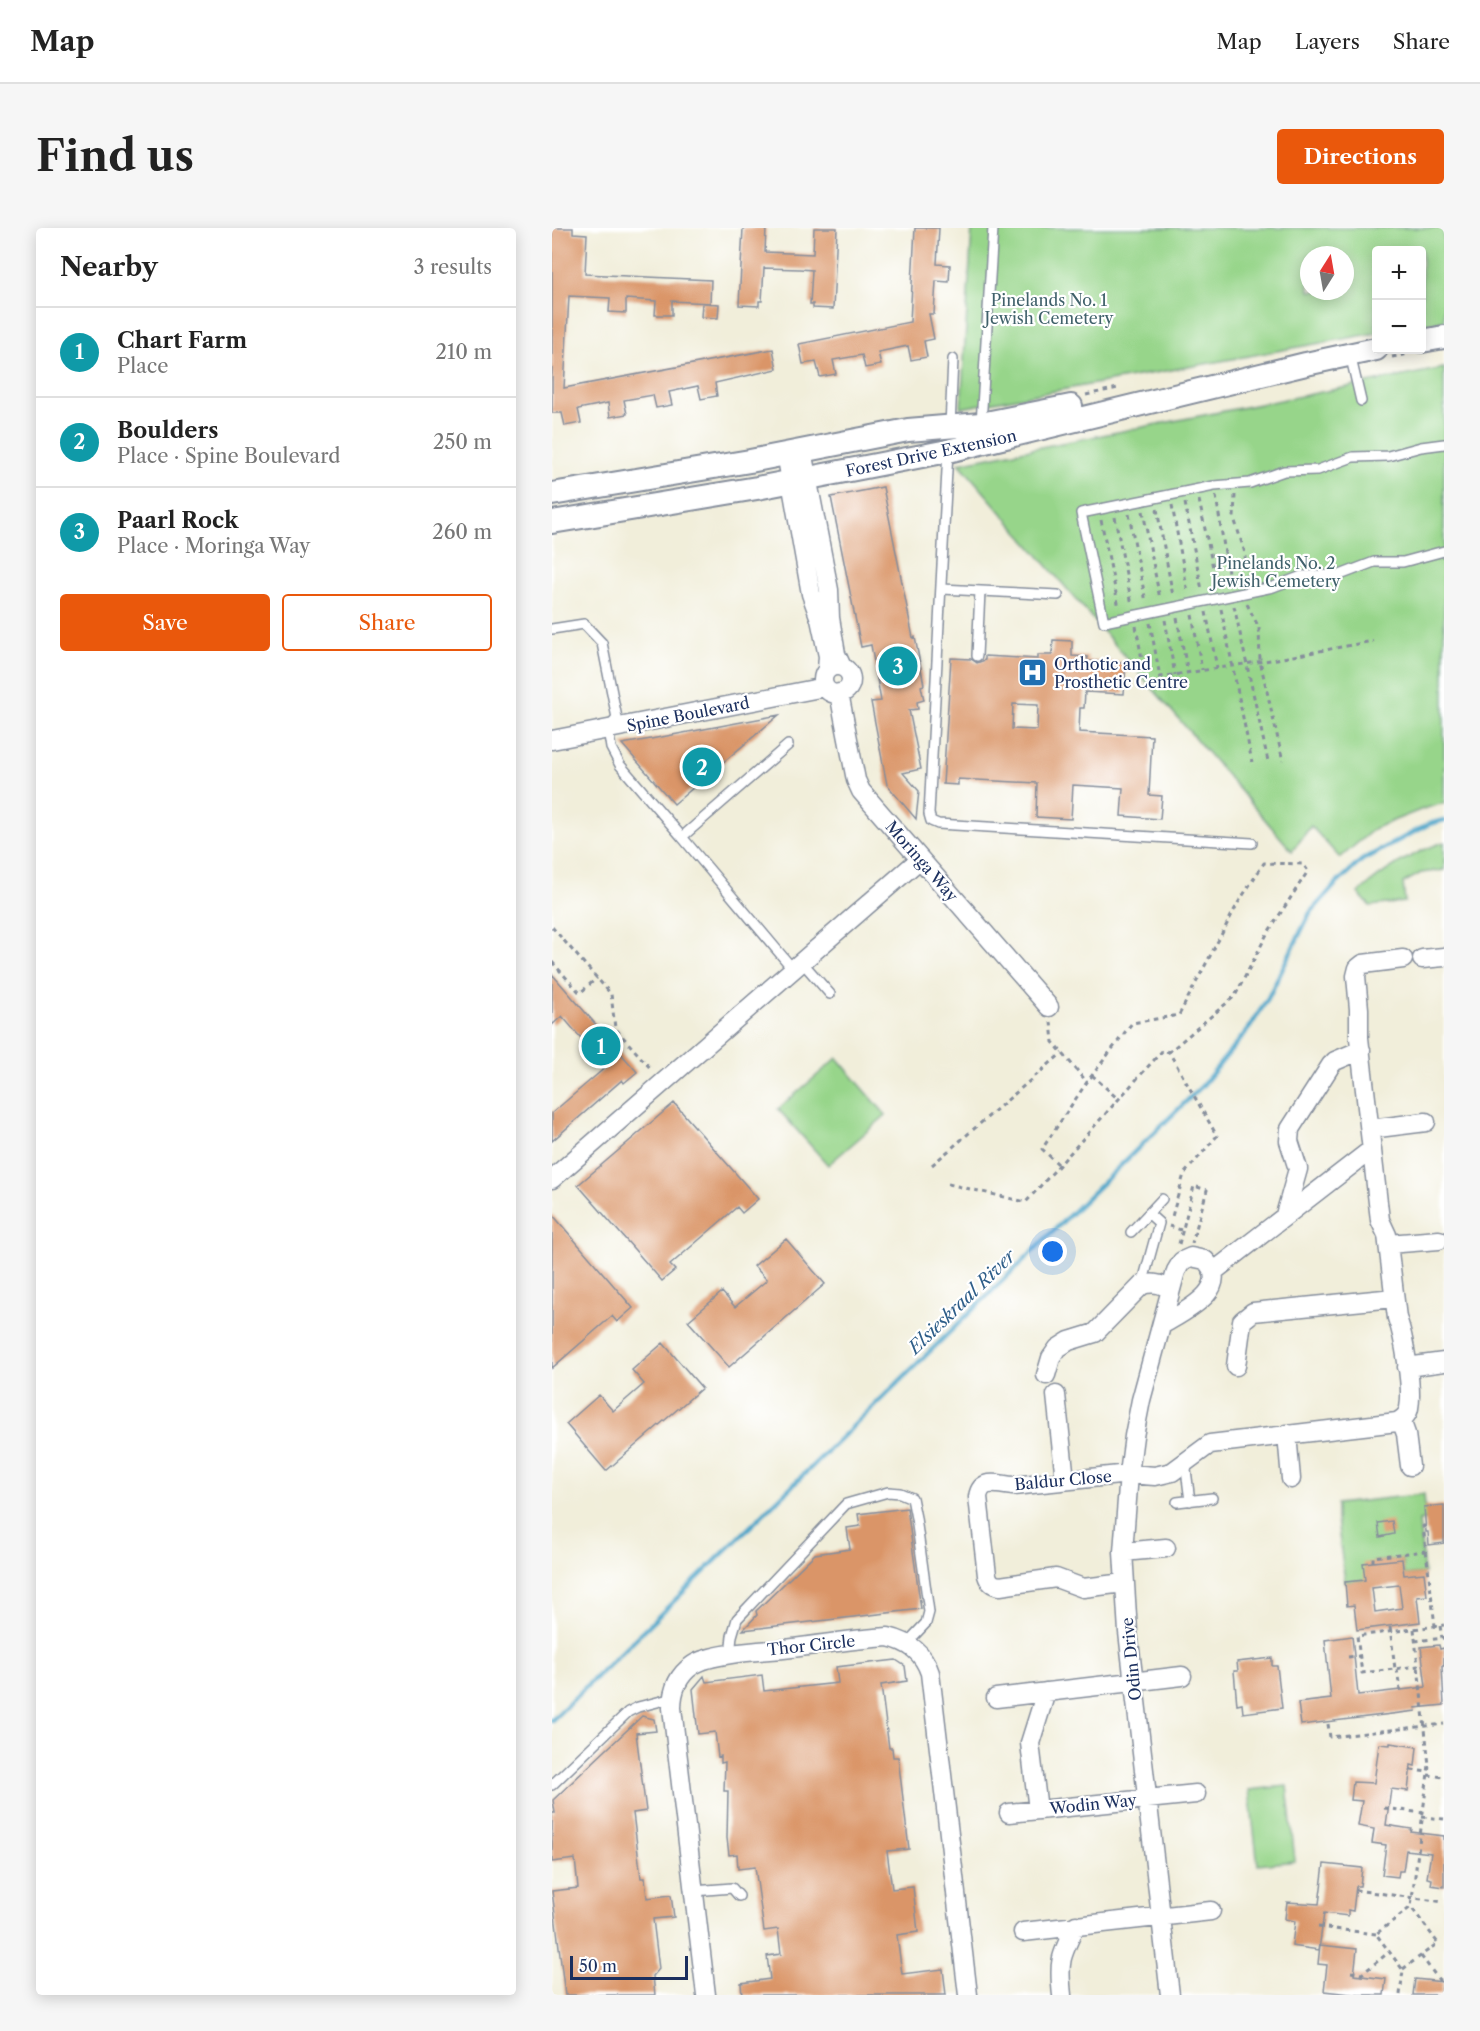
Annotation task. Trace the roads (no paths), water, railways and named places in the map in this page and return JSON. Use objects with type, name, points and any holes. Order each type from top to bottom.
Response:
[{"type":"street","points":[[1426,340],[1444,337]]},
{"type":"street","name":"Forest Drive Extension","points":[[552,522],[799,480],[948,451],[1372,350]]},
{"type":"street","name":"Forest Drive Extension","points":[[552,494],[908,430],[981,424],[1194,382],[1306,364]]},
{"type":"street","name":"Moringa Way","points":[[794,452],[799,480],[829,590],[830,618],[836,654],[831,679],[858,785],[1049,1007]]},
{"type":"street","name":"Spine Boulevard","points":[[552,740],[613,724],[831,679]]},
{"type":"street","name":"Spine Boulevard","points":[[552,730],[613,724]]},
{"type":"street","points":[[552,1179],[920,859]]},
{"type":"street","points":[[1410,1466],[1406,1434],[1401,1420],[1409,1407],[1407,1367],[1402,1330],[1397,1318],[1387,1235],[1380,1220],[1359,1038],[1356,976],[1358,968],[1366,963],[1444,957]]},
{"type":"street","points":[[1316,1191],[1298,1169],[1289,1141],[1292,1124],[1331,1065],[1361,1050]]},
{"type":"street","points":[[1370,1129],[1426,1122]]},
{"type":"street","points":[[1162,1324],[1198,1302],[1206,1294],[1214,1281],[1213,1272],[1372,1149]]},
{"type":"street","points":[[1285,1215],[1298,1169]]},
{"type":"street","points":[[1388,1244],[1438,1240]]},
{"type":"street","name":"Odin Drive","points":[[1170,1995],[1134,1683],[1123,1552],[1134,1436],[1141,1400],[1178,1266],[1187,1258],[1201,1258],[1210,1265],[1213,1272]]},
{"type":"street","points":[[1046,1375],[1051,1358],[1058,1348],[1069,1341],[1095,1333],[1142,1285],[1151,1282],[1171,1290]]},
{"type":"street","points":[[1236,1366],[1242,1322],[1253,1312],[1394,1298]]},
{"type":"street","points":[[1407,1367],[1444,1362]]},
{"type":"street","points":[[1056,1395],[1065,1480]]},
{"type":"street","name":"Baldur Close","points":[[1124,1583],[1083,1588],[1056,1578],[994,1585],[989,1581],[985,1564],[978,1497],[982,1486],[988,1484],[1013,1486],[1129,1474],[1155,1476],[1172,1472],[1210,1444],[1401,1420]]},
{"type":"street","points":[[1287,1434],[1292,1479]]},
{"type":"street","points":[[1123,1552],[1166,1548]]},
{"type":"street","name":"Thor Circle","points":[[673,1698],[679,1680],[693,1665],[702,1660],[888,1637],[907,1643]]},
{"type":"street","points":[[907,1643],[922,1656],[930,1673],[968,1995]]},
{"type":"street","points":[[996,1698],[1182,1676]]},
{"type":"street","name":"Wodin Way","points":[[1038,1810],[1030,1743],[1046,1692]]},
{"type":"street","points":[[673,1698],[672,1708],[706,1995]]},
{"type":"street","name":"Wodin Way","points":[[1009,1813],[1196,1794]]},
{"type":"street","points":[[1023,1932],[1211,1911]]},
{"type":"street","points":[[1062,1995],[1060,1964],[1076,1925]]},
{"type":"lane","points":[[981,424],[993,228]]},
{"type":"lane","points":[[1350,354],[1361,401]]},
{"type":"lane","points":[[950,427],[953,359]]},
{"type":"lane","points":[[1444,444],[1421,447],[1388,456],[1353,457],[1318,470],[1284,471],[1250,483],[1197,489],[1080,513],[1104,622],[1273,587],[1302,576],[1340,575],[1374,562],[1403,562],[1444,551]]},
{"type":"lane","points":[[948,451],[929,814],[931,821],[938,824],[1252,843]]},
{"type":"lane","points":[[942,589],[1058,595]]},
{"type":"lane","points":[[977,656],[980,591]]},
{"type":"lane","points":[[552,629],[584,624],[602,643],[613,724],[611,748],[620,765],[797,965],[830,994]]},
{"type":"lane","points":[[682,837],[788,745]]},
{"type":"lane","points":[[1131,1232],[1162,1199]]},
{"type":"lane","points":[[1142,1285],[1159,1223],[1149,1214]]},
{"type":"lane","points":[[1185,1462],[1190,1501]]},
{"type":"lane","points":[[730,1655],[737,1619],[846,1504],[888,1492],[900,1493],[912,1498],[929,1612],[926,1623],[907,1643]]},
{"type":"lane","points":[[1177,1502],[1212,1498]]},
{"type":"lane","points":[[552,1785],[628,1712],[638,1707],[673,1698]]},
{"type":"lane","points":[[694,1891],[732,1888],[739,1896]]},
{"type":"waterway","name":"Elsieskraal River","points":[[552,1720],[1202,1086],[1250,1027],[1268,998],[1310,913],[1336,884],[1362,860],[1429,824],[1444,820]]},
{"type":"place","name":"Paarl Rock","points":[[898,666]]},
{"type":"place","name":"Orthotic and Prosthetic Centre","points":[[1033,673]]},
{"type":"place","name":"Boulders","points":[[702,767]]},
{"type":"place","name":"Chart Farm","points":[[601,1046]]},
{"type":"park label","name":"Pinelands No. 1 Jewish Cemetery","points":[[1049,309]]},
{"type":"park label","name":"Pinelands No. 2 Jewish Cemetery","points":[[1276,572]]}]
